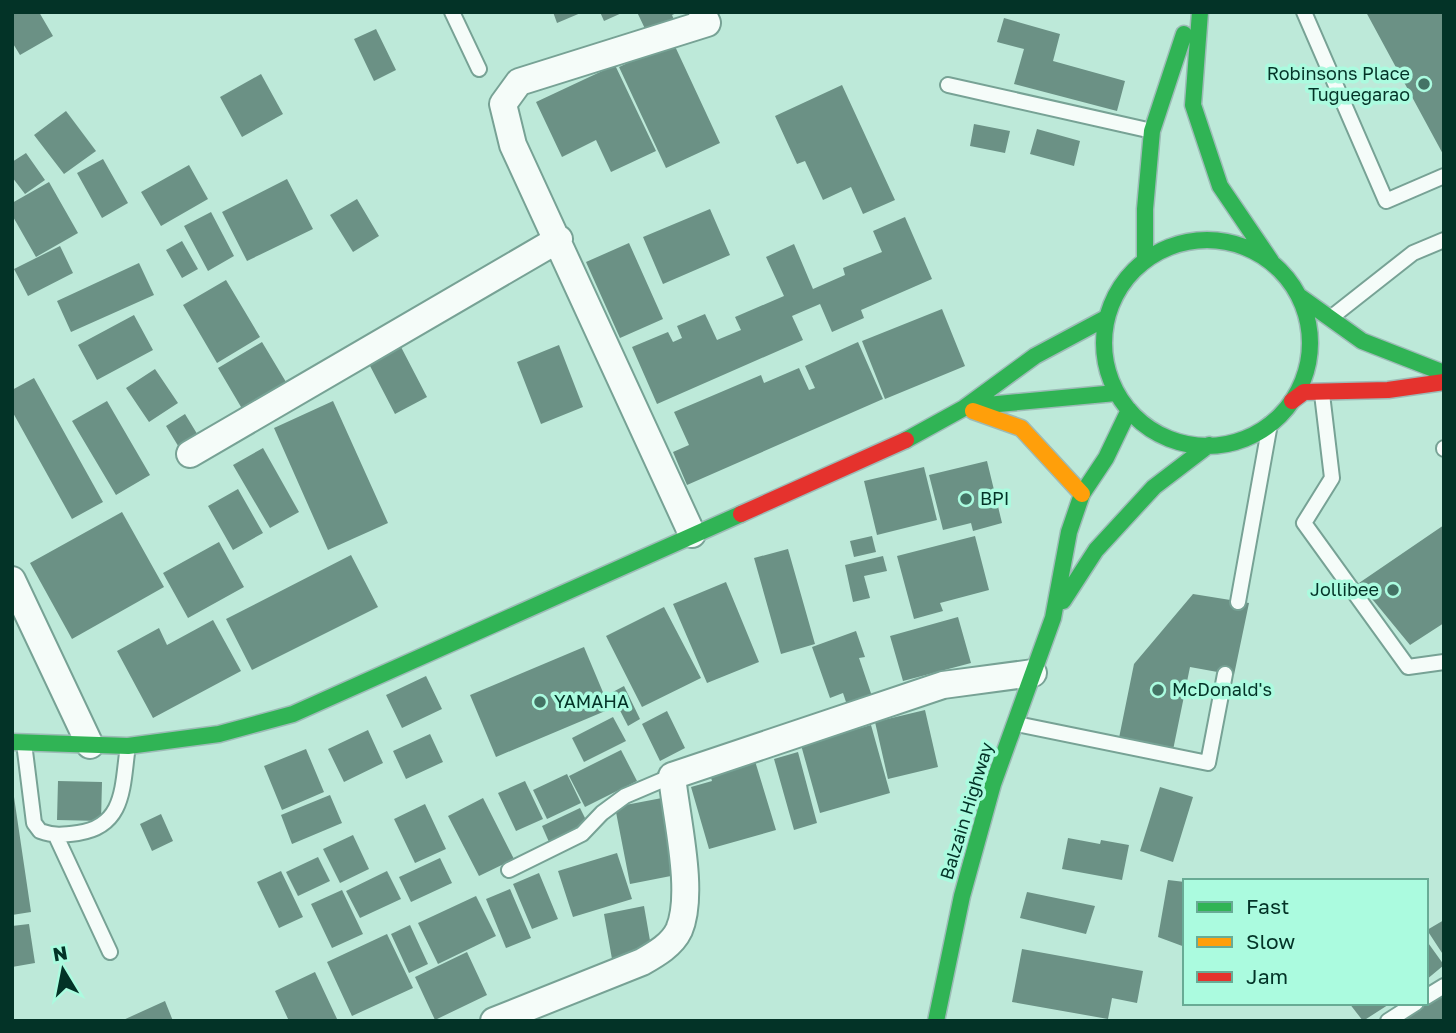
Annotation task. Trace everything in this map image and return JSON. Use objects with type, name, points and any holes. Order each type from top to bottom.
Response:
[{"type":"main road","points":[[1145,260],[1145,209],[1152,131],[1191,12]]},
{"type":"main road","points":[[1200,12],[1193,105],[1220,186],[1272,263],[1299,296],[1362,341],[1444,373]]},
{"type":"main road","points":[[1272,263],[1253,251],[1209,240],[1186,242],[1145,260],[1121,286],[1106,318],[1105,356],[1116,393],[1145,426],[1165,437],[1187,444],[1209,445],[1241,439],[1270,424],[1304,392],[1322,394],[1388,390],[1444,382]]},
{"type":"main road","points":[[1292,401],[1300,387],[1310,357],[1309,325],[1299,296]]},
{"type":"main road","points":[[18,742],[128,746],[219,734],[293,714],[916,435],[964,408],[1035,356],[1106,318]]},
{"type":"main road","points":[[964,408],[1116,393]]},
{"type":"main road","points":[[964,408],[1021,428],[1082,494]]},
{"type":"main road","points":[[1053,618],[1069,532],[1082,494],[1106,458],[1129,410]]},
{"type":"main road","points":[[1053,618],[1096,550],[1154,487],[1209,445]]},
{"type":"main road","name":"Balzain Highway","points":[[936,1021],[962,895],[993,783],[1053,618]]},
{"type":"street","points":[[692,534],[559,239],[513,145],[503,104],[519,82],[707,23],[702,12]]},
{"type":"street","points":[[190,454],[559,239]]},
{"type":"street","points":[[12,580],[90,745]]},
{"type":"street","points":[[494,1021],[642,962],[663,950],[678,931],[684,882],[672,776],[943,685],[1034,673]]},
{"type":"lane","points":[[452,12],[479,69]]},
{"type":"lane","points":[[1304,12],[1386,201],[1444,176]]},
{"type":"lane","points":[[948,85],[1152,131]]},
{"type":"lane","points":[[1331,317],[1413,253],[1444,240]]},
{"type":"lane","points":[[1322,394],[1332,478],[1304,523],[1408,667],[1444,662]]},
{"type":"lane","points":[[1238,602],[1270,424]]},
{"type":"lane","points":[[1016,724],[1208,763],[1225,674]]},
{"type":"lane","points":[[18,742],[34,823],[40,831],[56,836],[87,832],[112,819],[120,799],[128,746]]},
{"type":"lane","points":[[509,870],[582,834],[602,813],[625,796],[672,776]]},
{"type":"lane","points":[[56,836],[110,952]]},
{"type":"lane","points":[[1428,996],[1444,986]]},
{"type":"lane","points":[[1388,1021],[1413,1005]]},
{"type":"building","points":[[18,12],[39,12],[53,36],[20,55],[12,42],[12,15]]},
{"type":"building","points":[[553,12],[583,12],[557,23]]},
{"type":"building","points":[[600,12],[624,12],[604,21]]},
{"type":"building","points":[[637,12],[679,12],[672,15],[675,22],[648,35]]},
{"type":"building","name":"Robinsons Place Tuguegarao","points":[[1366,12],[1444,12],[1444,156]]},
{"type":"building","points":[[1004,18],[1060,34],[1053,61],[1125,81],[1117,111],[1014,84],[1024,49],[997,42]]},
{"type":"building","points":[[376,29],[396,70],[374,81],[354,39]]},
{"type":"building","points":[[673,42],[720,143],[666,168],[619,67]]},
{"type":"building","points":[[615,65],[656,151],[611,172],[596,140],[562,157],[536,102]]},
{"type":"building","points":[[261,74],[283,114],[242,137],[220,97]]},
{"type":"building","points":[[842,85],[895,200],[863,214],[851,187],[823,200],[805,161],[797,164],[775,116]]},
{"type":"building","points":[[66,111],[96,151],[64,174],[34,135]]},
{"type":"building","points":[[974,124],[1010,131],[1005,153],[970,146]]},
{"type":"building","points":[[1037,129],[1080,141],[1074,166],[1030,154]]},
{"type":"building","points":[[26,153],[45,180],[25,194],[12,177],[12,162]]},
{"type":"building","points":[[103,159],[128,203],[102,218],[77,173]]},
{"type":"building","points":[[189,165],[208,199],[161,226],[141,192]]},
{"type":"building","points":[[287,179],[313,229],[247,261],[222,212]]},
{"type":"building","points":[[49,182],[78,233],[36,257],[12,215],[12,203]]},
{"type":"building","points":[[357,199],[379,236],[353,252],[330,215]]},
{"type":"building","points":[[710,209],[730,255],[663,284],[643,237]]},
{"type":"building","points":[[211,212],[234,256],[208,271],[184,226]]},
{"type":"building","points":[[905,217],[932,279],[861,310],[864,318],[832,332],[820,304],[792,316],[803,340],[657,404],[632,347],[668,332],[673,342],[682,338],[677,326],[705,314],[717,340],[741,330],[735,317],[784,296],[766,257],[794,244],[813,289],[845,275],[843,268],[882,252],[873,231]]},
{"type":"building","points":[[182,241],[198,269],[182,278],[166,250]]},
{"type":"building","points":[[629,243],[663,319],[620,338],[586,262]]},
{"type":"building","points":[[60,246],[73,273],[28,296],[14,269]]},
{"type":"building","points":[[139,263],[154,295],[71,332],[57,301]]},
{"type":"building","points":[[226,280],[260,337],[217,363],[183,305]]},
{"type":"building","points":[[942,309],[965,366],[885,399],[862,341]]},
{"type":"building","points":[[134,315],[153,350],[97,380],[78,345]]},
{"type":"building","points":[[262,342],[289,387],[244,412],[218,368]]},
{"type":"building","points":[[858,342],[883,399],[687,485],[673,452],[689,445],[674,412],[761,375],[764,383],[799,368],[809,390],[815,388],[805,366]]},
{"type":"building","points":[[559,345],[583,407],[541,424],[517,362]]},
{"type":"building","points":[[401,347],[427,397],[395,414],[369,364]]},
{"type":"building","points":[[155,369],[178,403],[149,422],[126,388]]},
{"type":"building","points":[[34,378],[103,502],[72,519],[12,411],[12,390]]},
{"type":"building","points":[[107,401],[150,475],[116,495],[72,421]]},
{"type":"building","points":[[333,401],[388,523],[328,550],[274,428]]},
{"type":"building","points":[[185,414],[199,437],[180,449],[166,426]]},
{"type":"building","points":[[263,448],[299,512],[270,528],[233,465]]},
{"type":"building","name":"BPI","points":[[987,461],[1002,523],[973,531],[971,523],[943,530],[929,475]]},
{"type":"building","points":[[924,467],[937,520],[877,535],[864,481]]},
{"type":"building","points":[[238,489],[263,533],[233,550],[208,506]]},
{"type":"building","points":[[122,512],[164,587],[72,639],[30,563]]},
{"type":"building","points":[[1444,525],[1444,623],[1410,645],[1359,583]]},
{"type":"building","points":[[872,536],[876,552],[854,557],[850,541]]},
{"type":"building","points":[[975,536],[989,590],[940,603],[943,611],[914,619],[897,556]]},
{"type":"building","points":[[219,542],[244,587],[188,618],[163,573]]},
{"type":"building","points":[[788,549],[815,644],[781,654],[754,558]]},
{"type":"building","points":[[351,555],[378,607],[252,670],[226,619]]},
{"type":"building","points":[[883,556],[887,571],[864,576],[870,598],[853,602],[845,565]]},
{"type":"building","points":[[726,582],[759,662],[707,683],[673,604]]},
{"type":"building","points":[[1193,594],[1249,603],[1234,675],[1190,667],[1173,750],[1119,738],[1134,664]]},
{"type":"building","points":[[664,607],[701,678],[642,707],[606,636]]},
{"type":"building","points":[[958,617],[971,663],[903,681],[890,636]]},
{"type":"building","points":[[213,620],[241,671],[153,718],[117,651],[159,628],[167,645]]},
{"type":"building","points":[[856,631],[865,657],[859,658],[875,705],[850,714],[843,693],[830,698],[812,647]]},
{"type":"building","name":"YAMAHA","points":[[584,647],[610,709],[496,757],[470,695]]},
{"type":"building","points":[[426,676],[442,709],[402,728],[386,695]]},
{"type":"building","points":[[624,686],[640,719],[628,726],[611,693]]},
{"type":"building","points":[[925,710],[938,767],[888,779],[875,722]]},
{"type":"building","points":[[667,711],[685,748],[660,761],[642,724]]},
{"type":"building","points":[[613,717],[626,741],[584,762],[572,738]]},
{"type":"building","points":[[871,725],[890,793],[820,813],[801,745]]},
{"type":"building","points":[[368,730],[383,763],[344,782],[328,749]]},
{"type":"building","points":[[430,734],[443,762],[406,779],[393,751]]},
{"type":"building","points":[[306,749],[324,792],[282,810],[264,766]]},
{"type":"building","points":[[621,750],[637,781],[585,807],[569,776]]},
{"type":"building","points":[[798,752],[817,823],[794,830],[774,759]]},
{"type":"building","points":[[755,761],[776,830],[709,849],[691,787],[712,781],[710,774]]},
{"type":"building","points":[[567,774],[581,803],[547,819],[533,790]]},
{"type":"building","points":[[58,781],[102,782],[101,821],[57,820]]},
{"type":"building","points":[[525,781],[543,819],[516,831],[498,793]]},
{"type":"building","points":[[1160,787],[1193,797],[1173,862],[1140,851]]},
{"type":"building","points":[[330,795],[342,823],[292,844],[281,815]]},
{"type":"building","points":[[14,797],[31,912],[12,915],[12,798]]},
{"type":"building","points":[[483,798],[514,859],[479,876],[448,816]]},
{"type":"building","points":[[662,798],[676,875],[630,884],[615,807]]},
{"type":"building","points":[[425,804],[446,849],[415,863],[394,819]]},
{"type":"building","points":[[580,808],[588,824],[549,842],[542,826]]},
{"type":"building","points":[[161,814],[173,841],[152,851],[140,824]]},
{"type":"building","points":[[353,835],[369,869],[340,883],[323,849]]},
{"type":"building","points":[[1068,838],[1100,844],[1101,840],[1129,845],[1122,880],[1062,869]]},
{"type":"building","points":[[617,853],[632,899],[573,917],[558,871]]},
{"type":"building","points":[[318,857],[330,881],[298,896],[286,872]]},
{"type":"building","points":[[440,858],[452,883],[411,902],[399,877]]},
{"type":"building","points":[[281,871],[303,917],[279,928],[257,882]]},
{"type":"building","points":[[387,871],[401,899],[360,918],[346,891]]},
{"type":"building","points":[[539,873],[558,919],[532,929],[513,884]]},
{"type":"building","points":[[1168,880],[1183,882],[1183,946],[1158,937]]},
{"type":"building","points":[[510,889],[531,938],[506,948],[486,899]]},
{"type":"building","points":[[342,890],[363,934],[332,948],[311,904]]},
{"type":"building","points":[[1027,892],[1095,906],[1086,934],[1020,918]]},
{"type":"building","points":[[476,896],[496,936],[438,964],[418,923]]},
{"type":"building","points":[[644,906],[652,952],[612,959],[604,914]]},
{"type":"building","points":[[1444,920],[1444,956],[1428,932]]},
{"type":"building","points":[[29,924],[35,963],[12,967],[12,926]]},
{"type":"building","points":[[410,925],[428,964],[409,973],[391,934]]},
{"type":"building","points":[[387,934],[413,988],[352,1016],[327,962]]},
{"type":"building","points":[[1428,943],[1444,965],[1428,978]]},
{"type":"building","points":[[1022,949],[1143,971],[1137,1003],[1112,998],[1108,1019],[1012,1002]]},
{"type":"building","points":[[467,952],[487,995],[435,1020],[415,977]]},
{"type":"building","points":[[315,972],[338,1021],[289,1021],[275,991]]},
{"type":"building","points":[[1444,990],[1444,1021],[1395,1021],[1423,1005],[1428,1005],[1428,1002]]},
{"type":"building","points":[[165,1001],[173,1021],[121,1021]]},
{"type":"building","points":[[1351,1005],[1388,1005],[1363,1021]]},
{"type":"traffic: fast","points":[[1200,12],[1193,105],[1220,186],[1271,261]]},
{"type":"traffic: fast","points":[[1145,260],[1145,209],[1152,131],[1184,34]]},
{"type":"traffic: fast","points":[[1207,240],[1246,248],[1280,270],[1302,304],[1310,343],[1302,382],[1280,416],[1246,438],[1207,446],[1168,438],[1134,416],[1112,382],[1104,343],[1112,304],[1134,270],[1168,248],[1207,240]]},
{"type":"traffic: fast","points":[[1299,296],[1362,341],[1444,373]]},
{"type":"traffic: fast","points":[[906,440],[964,408],[1035,356],[1106,318]]},
{"type":"traffic: fast","points":[[966,407],[1116,393]]},
{"type":"traffic: fast","points":[[936,1021],[962,896],[993,784],[1053,618],[1069,532],[1082,494],[1106,458],[1129,410]]},
{"type":"traffic: fast","points":[[1063,601],[1096,550],[1154,487],[1209,445]]},
{"type":"traffic: fast","points":[[12,742],[128,746],[219,734],[293,714],[741,514]]},
{"type":"traffic: slow","points":[[973,411],[1021,428],[1082,494]]},
{"type":"traffic: jam","points":[[1292,401],[1304,392],[1388,390],[1444,382]]},
{"type":"traffic: jam","points":[[741,514],[906,440]]},
{"type":"place","name":"Robinsons Place Tuguegarao","points":[[1424,84]]},
{"type":"place","name":"BPI","points":[[966,499]]},
{"type":"place","name":"Jollibee","points":[[1393,590]]},
{"type":"place","name":"McDonald's","points":[[1158,690]]},
{"type":"place","name":"YAMAHA","points":[[540,702]]}]
